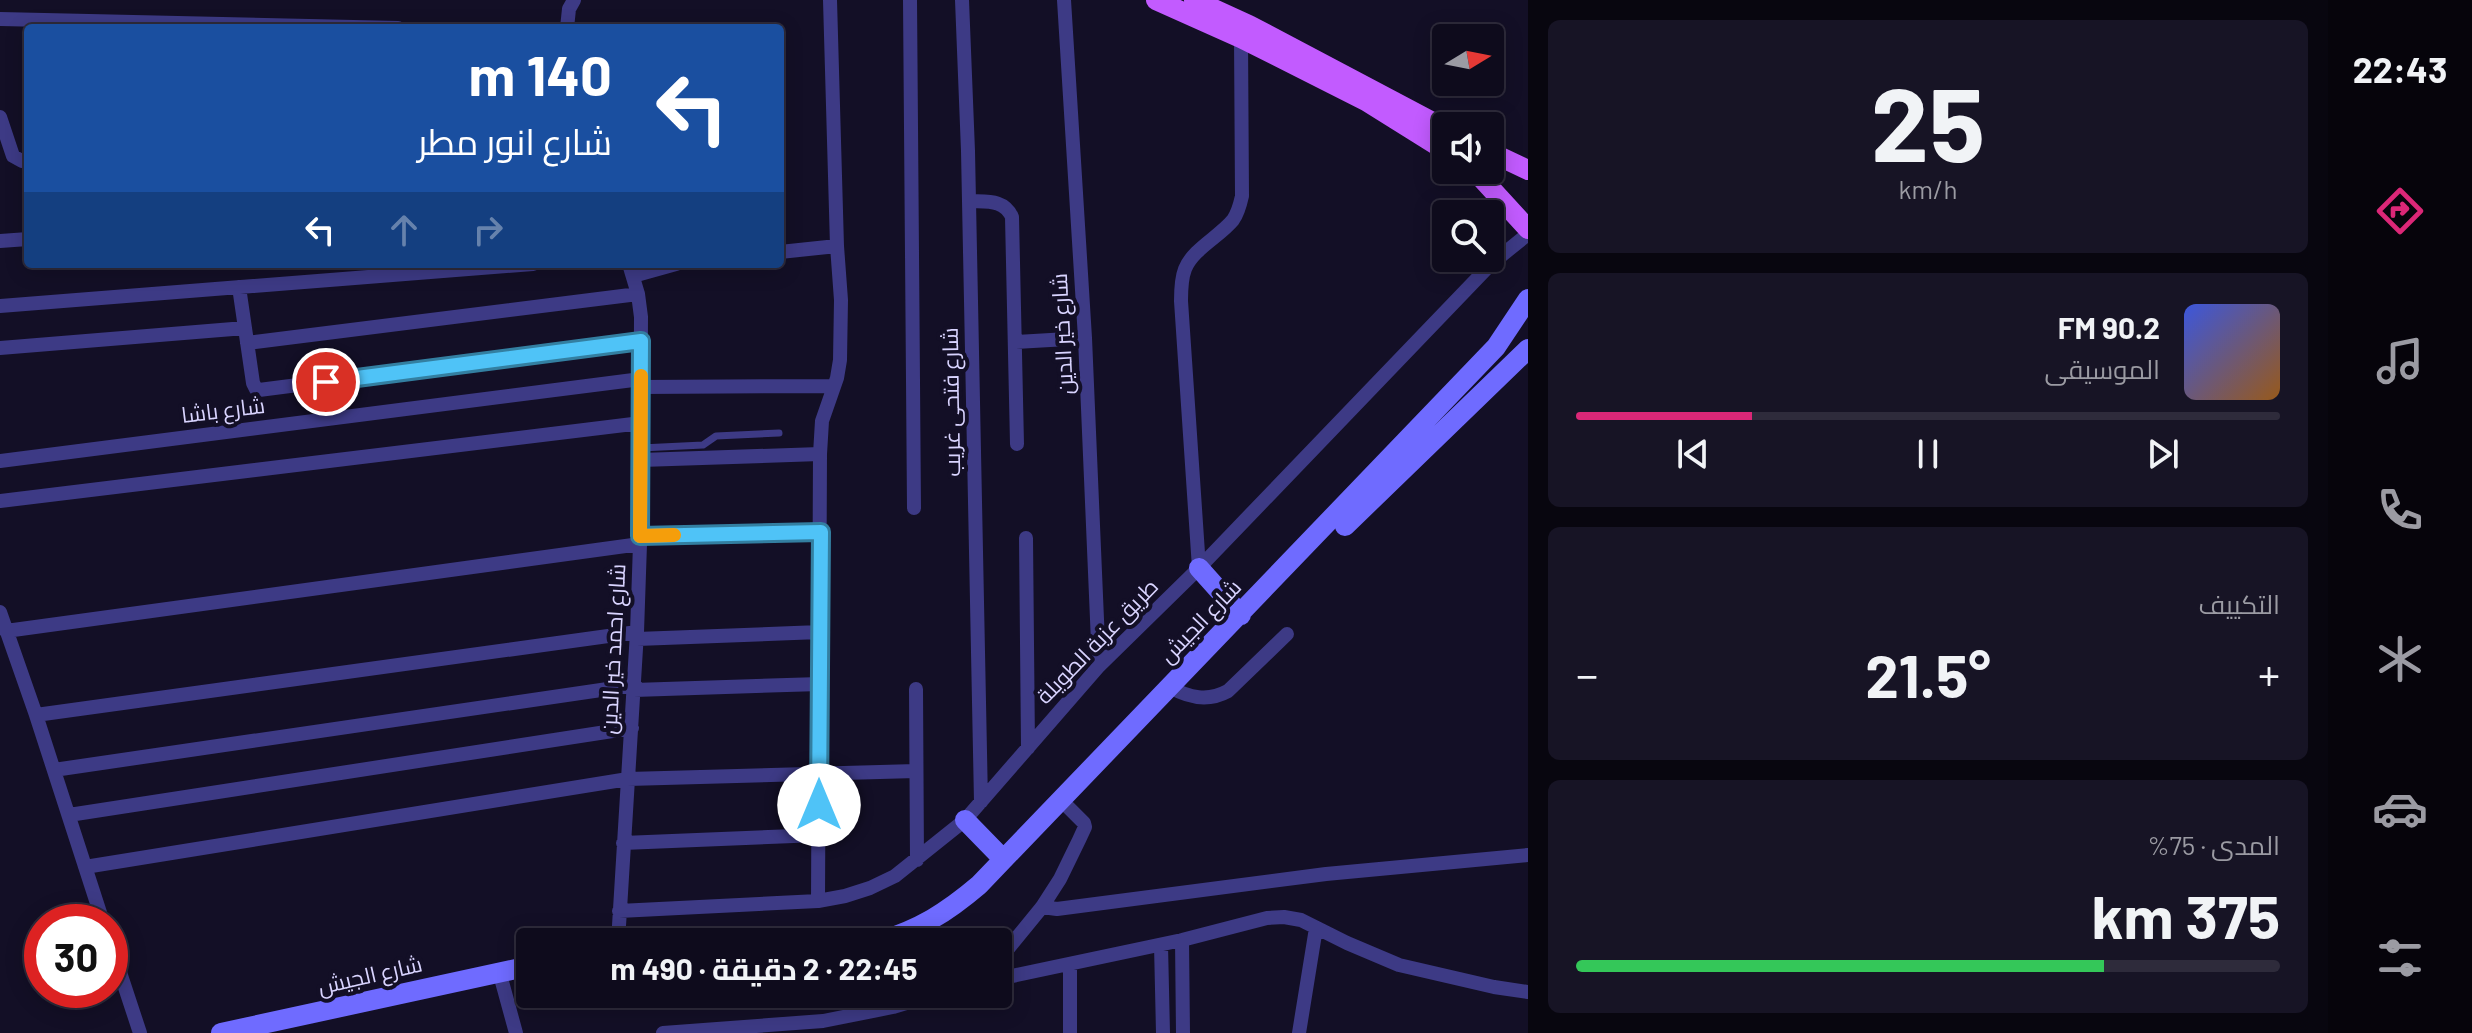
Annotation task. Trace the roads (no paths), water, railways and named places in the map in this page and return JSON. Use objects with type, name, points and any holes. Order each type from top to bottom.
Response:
[{"type":"main road","points":[[1156,0],[1241,38],[1366,101],[1432,142]]},
{"type":"main road","points":[[1194,0],[1249,25],[1432,122]]},
{"type":"main road","points":[[1504,159],[1528,170]]},
{"type":"main road","points":[[1486,184],[1528,232]]},
{"type":"main road","name":"شارع الجيش","points":[[942,928],[954,923],[969,910],[1068,807],[1176,691],[1241,615],[1496,347],[1528,299]]},
{"type":"main road","name":"شارع الجيش","points":[[929,928],[979,885],[1528,349]]},
{"type":"main road","points":[[1199,568],[1241,615]]},
{"type":"main road","points":[[965,820],[1003,859]]},
{"type":"main road","name":"شارع الجيش","points":[[284,1033],[516,972]]},
{"type":"main road","name":"شارع الجيش","points":[[221,1033],[501,978],[516,979]]},
{"type":"street","points":[[567,24],[569,9],[574,0]]},
{"type":"street","points":[[818,901],[820,454],[822,421],[840,360],[841,315],[830,0]]},
{"type":"street","points":[[910,0],[914,508]]},
{"type":"street","name":"شارع فتحى غريب","points":[[962,0],[981,802]]},
{"type":"street","name":"شارع خير الدين","points":[[1064,0],[1085,338],[1099,666]]},
{"type":"street","points":[[0,19],[221,24]]},
{"type":"street","points":[[1199,568],[1182,285],[1185,268],[1194,255],[1233,220],[1242,196],[1241,38]]},
{"type":"street","points":[[0,117],[13,156],[24,161]]},
{"type":"street","points":[[969,201],[1002,203],[1012,217],[1017,444]]},
{"type":"street","name":"طريق عزبة الطويلة","points":[[619,911],[818,901],[870,888],[895,876],[917,860],[965,820],[1099,666],[1199,568],[1491,264],[1528,232]]},
{"type":"street","points":[[0,241],[24,239]]},
{"type":"street","points":[[784,252],[837,246]]},
{"type":"street","points":[[0,306],[482,268]]},
{"type":"street","name":"شارع احمد خير الدين","points":[[618,928],[632,728],[640,540],[641,341],[638,294],[631,270]]},
{"type":"street","points":[[239,287],[254,386],[263,391],[641,341]]},
{"type":"street","points":[[0,348],[246,335],[638,294]]},
{"type":"street","points":[[1015,342],[1085,338]]},
{"type":"street","name":"شارع باشا","points":[[0,461],[641,383],[833,386]]},
{"type":"street","points":[[0,501],[641,423]]},
{"type":"street","points":[[641,454],[820,454]]},
{"type":"street","points":[[6,631],[640,540],[821,532]]},
{"type":"street","points":[[1026,538],[1028,748]]},
{"type":"street","points":[[0,612],[97,904]]},
{"type":"street","points":[[36,715],[637,636],[820,632]]},
{"type":"street","points":[[1176,691],[1209,699],[1219,696],[1287,634]]},
{"type":"street","points":[[54,770],[634,688],[820,684]]},
{"type":"street","points":[[916,689],[917,860]]},
{"type":"street","points":[[69,815],[632,728]]},
{"type":"street","points":[[85,867],[628,779],[916,771]]},
{"type":"street","points":[[1012,944],[1060,879],[1085,827],[1082,819],[1068,807]]},
{"type":"street","points":[[623,843],[819,835]]},
{"type":"street","points":[[1042,907],[1057,909],[1326,874],[1528,855]]},
{"type":"street","points":[[1012,976],[1275,917],[1301,920],[1399,965],[1528,992]]},
{"type":"street","points":[[1299,1033],[1316,928]]},
{"type":"street","points":[[1182,940],[1183,1033]]},
{"type":"street","points":[[1161,945],[1163,1033]]},
{"type":"street","points":[[1070,964],[1070,1033]]},
{"type":"street","points":[[501,978],[516,1033]]},
{"type":"street","points":[[128,997],[140,1033]]},
{"type":"street","points":[[663,1033],[823,1021],[888,1008]]},
{"type":"lane","points":[[641,454],[703,445],[716,436],[779,433]]}]
